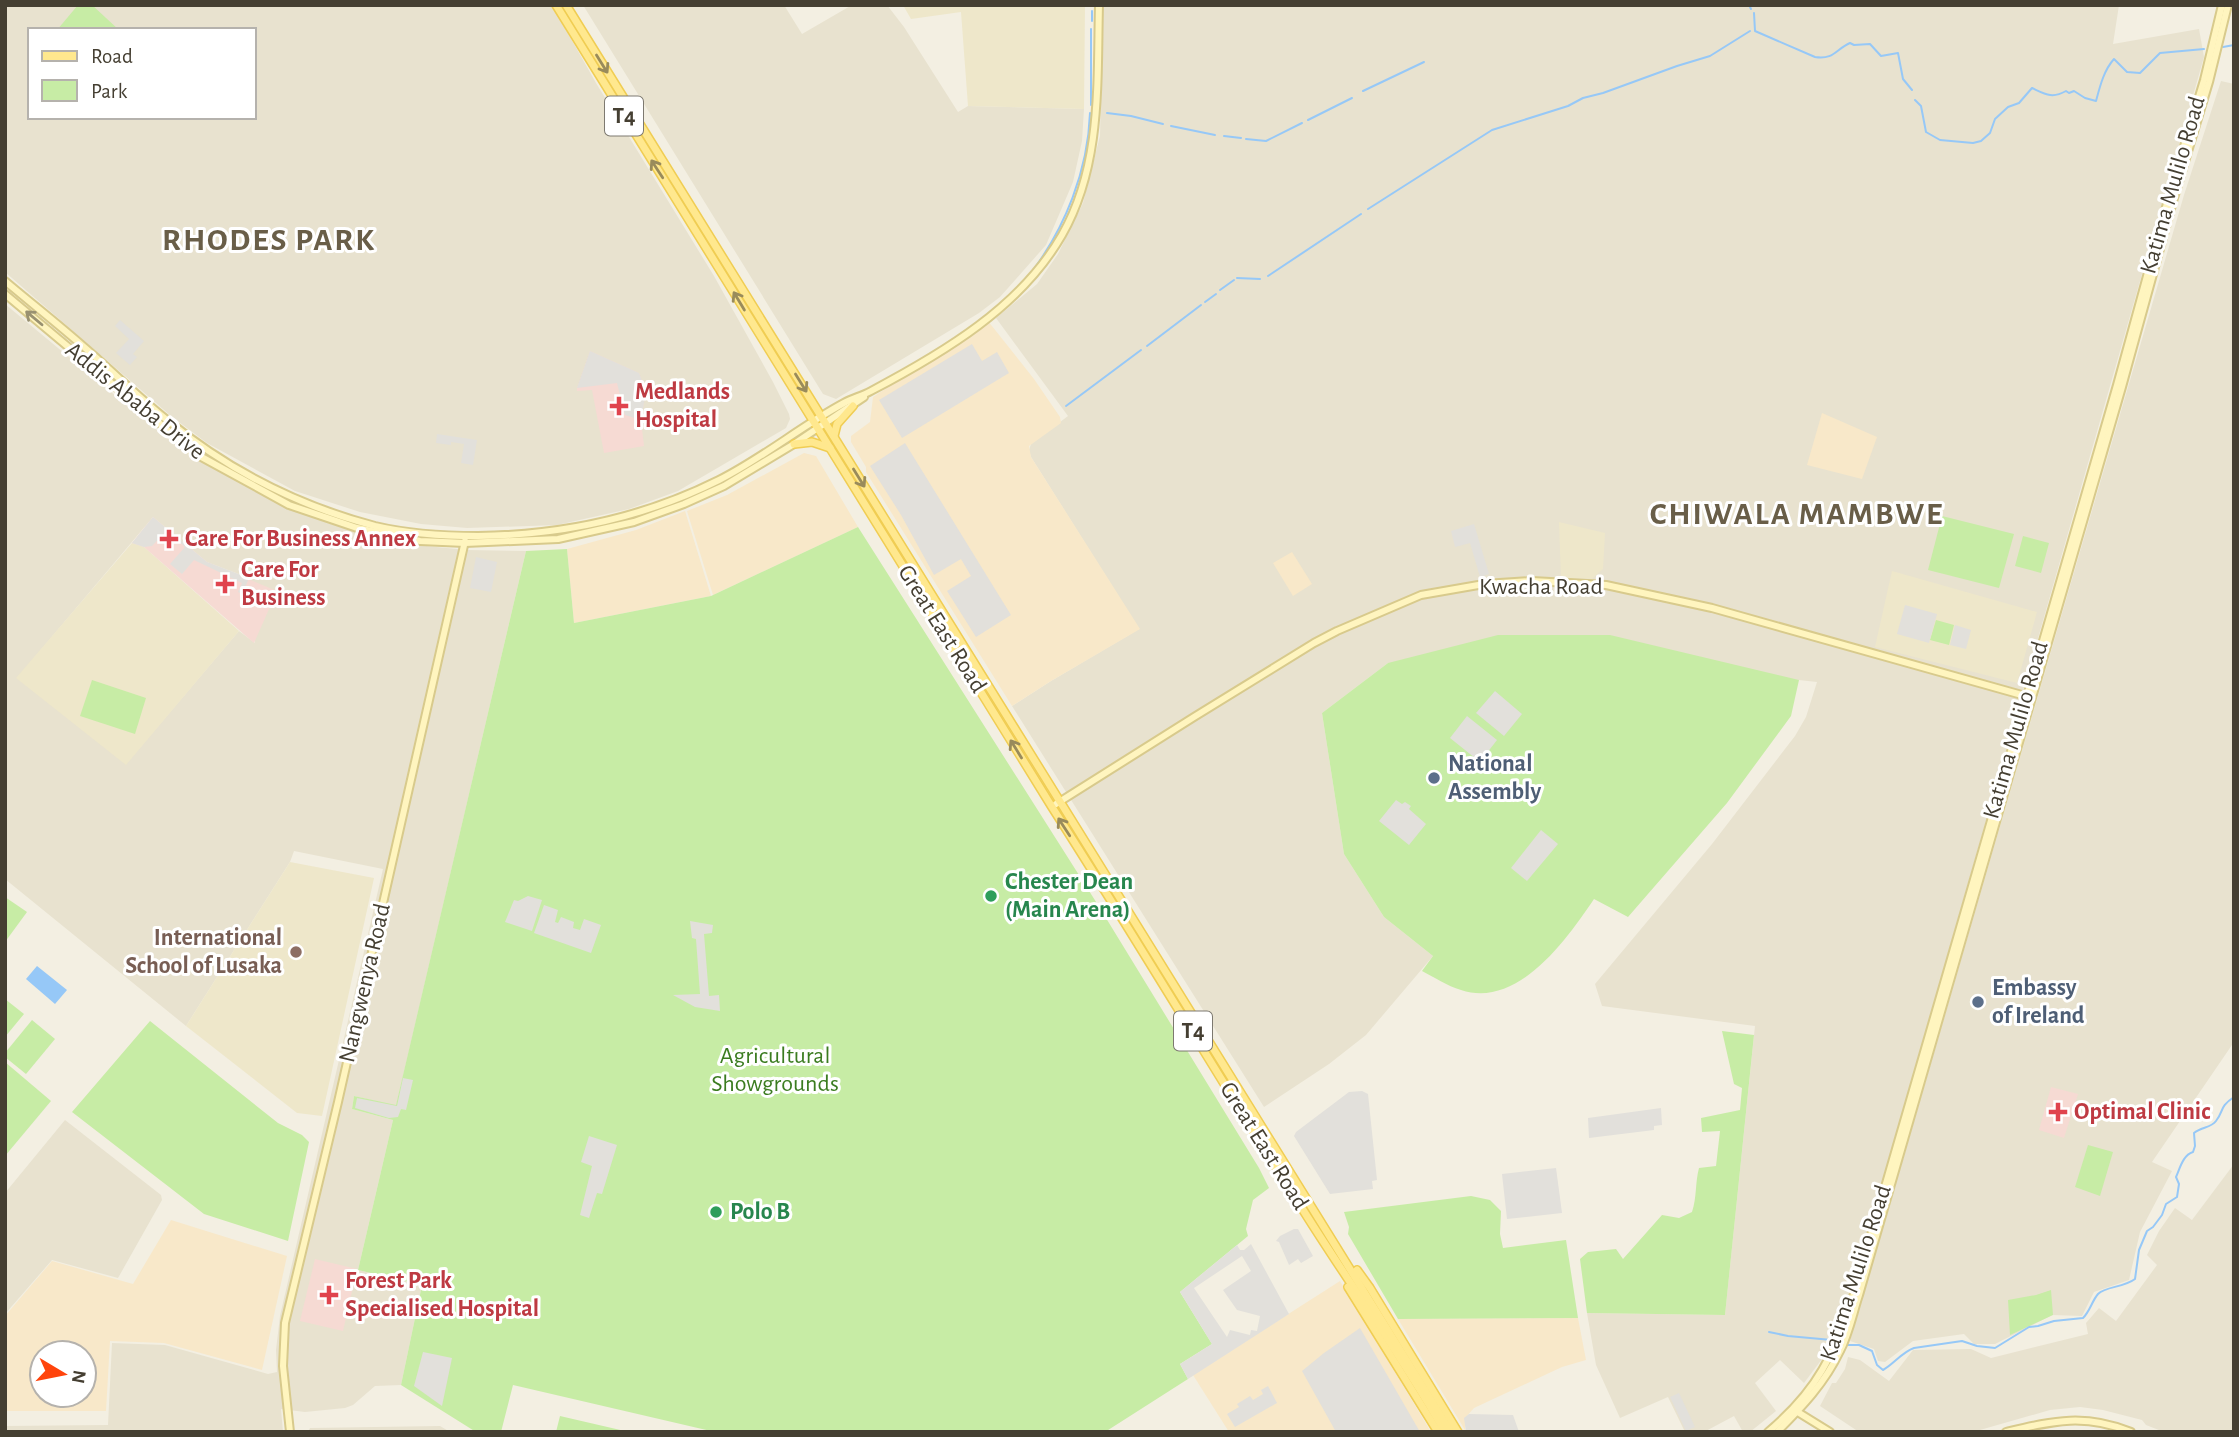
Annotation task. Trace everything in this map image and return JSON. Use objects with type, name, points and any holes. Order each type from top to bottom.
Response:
[{"type":"main road","name":"Great East Road","points":[[555,5],[1052,807],[1445,1432]]},
{"type":"main road","name":"Great East Road","points":[[566,5],[1451,1432]]},
{"type":"main road","points":[[824,420],[853,405],[986,320],[1025,286],[1057,244],[1081,195],[1095,136],[1099,5]]},
{"type":"main road","name":"Katima Mulilo Road","points":[[1768,1432],[1819,1387],[1842,1349],[1856,1306],[2204,80],[2222,5]]},
{"type":"main road","name":"Katima Mulilo Road","points":[[2029,697],[2209,82],[2228,5]]},
{"type":"main road","name":"Addis Ababa Drive","points":[[5,281],[166,419],[203,447],[292,498],[375,526],[420,534],[465,540],[558,540],[634,522],[724,486],[794,444],[824,420]]},
{"type":"main road","name":"Addis Ababa Drive","points":[[5,294],[197,454],[289,505],[393,537],[452,543],[558,531],[631,516],[720,480],[805,427],[816,425]]},
{"type":"main road","points":[[824,420],[850,400],[868,393]]},
{"type":"main road","points":[[834,437],[837,424],[853,405]]},
{"type":"main road","points":[[805,427],[809,414]]},
{"type":"main road","points":[[794,444],[812,442],[830,448]]},
{"type":"main road","name":"Nangwenya Road","points":[[290,1432],[283,1366],[287,1312],[338,1102],[465,540]]},
{"type":"main road","points":[[452,543],[462,556]]},
{"type":"main road","name":"Kwacha Road","points":[[1052,807],[1336,631],[1421,594],[1484,584],[1532,581],[1606,585],[1712,608],[2029,697]]},
{"type":"main road","name":"Great East Road","points":[[1327,1230],[1370,1288],[1458,1432]]},
{"type":"main road","name":"Great East Road","points":[[1330,1252],[1355,1299],[1438,1432]]},
{"type":"main road","points":[[1795,1410],[1830,1432]]},
{"type":"main road","name":"Katima Mulilo Road","points":[[1777,1432],[1795,1410]]},
{"type":"main road","points":[[2006,1432],[2051,1421],[2076,1419],[2097,1421],[2131,1432]]},
{"type":"shaded area","points":[[5,5],[552,5],[596,83],[714,276],[773,382],[790,419],[786,428],[678,491],[629,509],[557,525],[467,528],[421,524],[360,512],[295,491],[207,443],[171,416],[5,272]]},
{"type":"shaded area","points":[[583,5],[784,5],[802,34],[852,5],[887,5],[958,112],[968,106],[1084,109],[1082,141],[1073,182],[1046,245],[1000,297],[979,313],[836,399],[823,394]]},
{"type":"shaded area","points":[[903,5],[1085,5],[1084,109],[968,106],[961,12],[911,19]]},
{"type":"shaded area","points":[[1103,5],[2119,5],[2113,44],[2199,29],[2204,57],[1849,1300],[1831,1347],[1804,1383],[1780,1360],[1755,1383],[1776,1411],[1750,1432],[1743,1432],[1734,1416],[1704,1432],[1685,1432],[1668,1397],[1620,1418],[1596,1365],[1587,1313],[1725,1315],[1755,1026],[1602,1006],[1595,984],[1712,844],[1795,736],[1806,717],[1817,682],[1388,663],[1322,713],[1344,854],[1384,917],[1433,956],[1366,1035],[1329,1064],[1264,1107],[1012,706],[1139,629],[1031,457],[1031,444],[1068,416],[996,318],[1037,284],[1058,254],[1083,203],[1100,136]]},
{"type":"shaded area","points":[[2221,81],[2234,84],[2234,1042],[2152,1162],[2172,1171],[2140,1232],[2129,1280],[2094,1292],[2082,1316],[2052,1315],[1995,1344],[1974,1344],[1964,1334],[1913,1341],[1885,1362],[1878,1361],[1874,1349],[1850,1341],[2184,195]]},
{"type":"shaded area","points":[[5,304],[184,450],[286,507],[358,531],[416,545],[467,550],[526,551],[396,1106],[354,1096],[352,1109],[393,1120],[358,1270],[422,1285],[401,1385],[375,1386],[353,1405],[345,1408],[305,1412],[281,1409],[283,1432],[5,1432],[5,1426],[108,1425],[112,1343],[165,1345],[268,1374],[277,1372],[276,1350],[280,1316],[383,869],[294,851],[290,862],[186,1026],[5,879]],"holes":[[[153,517],[207,562],[249,578],[255,643],[239,631],[126,764],[17,678]]]},
{"type":"shaded area","points":[[120,320],[144,341],[133,354],[137,357],[130,365],[116,353],[129,339],[115,326]]},
{"type":"shaded area","points":[[988,321],[1060,417],[1061,423],[1029,446],[1031,457],[1140,629],[1012,706],[866,472],[866,467],[851,442],[851,436],[870,422],[873,397]]},
{"type":"shaded area","points":[[972,344],[982,361],[997,352],[1009,373],[902,438],[879,400]]},
{"type":"shaded area","name":"Medlands Hospital","points":[[590,351],[639,373],[646,391],[641,420],[644,446],[604,453],[592,390],[577,391]]},
{"type":"shaded area","points":[[590,351],[639,373],[646,391],[641,420],[625,415],[617,383],[577,388]]},
{"type":"shaded area","points":[[1822,413],[1877,437],[1862,479],[1807,465]]},
{"type":"shaded area","points":[[437,434],[477,440],[473,465],[461,463],[464,444],[436,443]]},
{"type":"shaded area","points":[[905,443],[1011,615],[976,637],[947,591],[971,576],[961,559],[934,575],[870,466]]},
{"type":"shaded area","points":[[804,453],[816,456],[858,527],[713,595],[687,511],[727,495]]},
{"type":"shaded area","points":[[685,511],[711,596],[574,623],[567,549],[636,530]]},
{"type":"shaded area","name":"Care For Business","points":[[153,517],[207,562],[277,591],[254,643],[144,547],[132,543]]},
{"type":"shaded area","name":"Care For Business","points":[[153,517],[207,562],[249,578],[244,590],[248,592],[250,587],[252,592],[259,595],[255,605],[242,599],[244,595],[238,592],[242,583],[194,560],[182,574],[170,564],[185,547],[167,530],[152,546],[144,547],[132,543]]},
{"type":"shaded area","points":[[1559,522],[1605,533],[1603,569],[1592,579],[1561,578]]},
{"type":"shaded area","points":[[1474,524],[1489,574],[1480,577],[1470,543],[1455,547],[1451,531]]},
{"type":"shaded area","points":[[132,543],[144,547],[239,631],[126,765],[16,678]]},
{"type":"shaded area","points":[[1292,552],[1312,584],[1293,596],[1273,563]]},
{"type":"shaded area","points":[[476,557],[497,562],[491,592],[470,588]]},
{"type":"shaded area","points":[[1892,571],[2037,612],[2017,683],[1875,647]]},
{"type":"shaded area","points":[[1905,605],[1937,614],[1929,643],[1897,634]]},
{"type":"shaded area","points":[[1955,625],[1971,630],[1966,649],[1950,645]]},
{"type":"shaded area","points":[[1495,691],[1522,714],[1504,736],[1476,713]]},
{"type":"shaded area","points":[[1467,716],[1497,740],[1480,762],[1450,738]]},
{"type":"shaded area","points":[[1396,800],[1411,806],[1409,809],[1426,824],[1409,845],[1379,821]]},
{"type":"shaded area","points":[[1541,830],[1558,844],[1527,881],[1511,868]]},
{"type":"shaded area","name":"International School of Lusaka","points":[[290,862],[374,878],[322,1116],[297,1113],[186,1026]]},
{"type":"shaded area","points":[[528,896],[542,900],[532,931],[505,922],[514,900]]},
{"type":"shaded area","points":[[544,905],[558,910],[555,922],[558,923],[561,917],[574,922],[573,928],[580,930],[584,919],[601,925],[591,953],[534,933]]},
{"type":"shaded area","points":[[690,921],[713,925],[712,933],[704,934],[709,996],[719,995],[720,1011],[695,1007],[673,995],[700,994],[696,939],[692,938]]},
{"type":"shaded area","points":[[403,1078],[413,1080],[406,1110],[401,1109],[398,1117],[389,1118],[355,1108],[357,1098],[397,1106]]},
{"type":"shaded area","name":"Optimal Clinic","points":[[2051,1087],[2078,1094],[2064,1138],[2039,1130]]},
{"type":"shaded area","points":[[1362,1091],[1368,1094],[1377,1180],[1372,1181],[1373,1189],[1330,1194],[1294,1136],[1349,1092]]},
{"type":"shaded area","points":[[1661,1108],[1662,1125],[1654,1126],[1654,1130],[1589,1138],[1588,1118]]},
{"type":"shaded area","points":[[65,1120],[161,1195],[162,1200],[118,1278],[52,1260],[5,1314],[5,1193]]},
{"type":"shaded area","points":[[589,1136],[617,1145],[602,1194],[597,1193],[589,1218],[580,1215],[592,1166],[581,1162]]},
{"type":"shaded area","points":[[2234,1164],[2234,1432],[2164,1432],[2146,1425],[2142,1420],[2080,1407],[2050,1410],[1973,1432],[1859,1432],[1820,1406],[1832,1383],[1836,1383],[1845,1369],[1848,1357],[1860,1360],[1889,1381],[1913,1350],[1971,1349],[1991,1358],[2088,1334],[2086,1323],[2099,1308],[2116,1321],[2157,1265],[2147,1255],[2175,1208],[2192,1220]]},
{"type":"shaded area","points":[[1556,1168],[1562,1213],[1507,1219],[1502,1174]]},
{"type":"shaded area","points":[[171,1220],[287,1256],[262,1370],[164,1343],[110,1341],[106,1411],[5,1411],[5,1316],[52,1261],[133,1284]]},
{"type":"shaded area","points":[[1298,1229],[1313,1256],[1301,1263],[1298,1259],[1289,1265],[1279,1242],[1276,1241]]},
{"type":"shaded area","points":[[1251,1244],[1289,1314],[1188,1379],[1180,1364],[1212,1344],[1180,1292],[1237,1245],[1240,1250]],"holes":[[[1242,1256],[1251,1271],[1223,1290],[1237,1310],[1260,1316],[1257,1331],[1251,1330],[1250,1335],[1230,1330],[1227,1337],[1194,1288]]]},
{"type":"shaded area","name":"Forest Park Specialised Hospital","points":[[315,1259],[357,1269],[343,1331],[300,1321]]},
{"type":"shaded area","points":[[1340,1281],[1431,1432],[1229,1432],[1193,1375]]},
{"type":"shaded area","points":[[1578,1318],[1586,1360],[1562,1367],[1474,1408],[1465,1418],[1465,1430],[1398,1319]]},
{"type":"shaded area","points":[[1360,1328],[1420,1432],[1336,1432],[1302,1371]]},
{"type":"shaded area","points":[[423,1352],[452,1358],[442,1406],[414,1386]]},
{"type":"shaded area","points":[[1268,1386],[1277,1403],[1235,1427],[1227,1414],[1250,1396],[1253,1400],[1263,1394],[1261,1390]]},
{"type":"shaded area","points":[[1679,1393],[1695,1427],[1686,1431],[1670,1397]]},
{"type":"shaded area","points":[[1469,1414],[1513,1415],[1519,1432],[1466,1432],[1464,1418]]},
{"type":"shaded area","points":[[440,1426],[450,1432],[308,1432],[310,1428]]},
{"type":"green space","points":[[78,5],[92,5],[117,28],[59,28]]},
{"type":"green space","points":[[1942,516],[2014,534],[1999,588],[1928,570]]},
{"type":"green space","name":"Agricultural Showgrounds","points":[[858,527],[1098,905],[1269,1188],[1253,1200],[1246,1229],[1248,1236],[1180,1292],[1212,1344],[1180,1364],[1188,1379],[1105,1432],[715,1432],[513,1385],[501,1432],[476,1432],[401,1385],[422,1285],[358,1270],[393,1120],[352,1109],[354,1096],[396,1105],[526,551],[567,549],[574,623],[711,596]]},
{"type":"green space","points":[[2023,536],[2049,543],[2041,573],[2015,566]]},
{"type":"green space","points":[[1936,620],[1954,625],[1949,645],[1930,640]]},
{"type":"green space","points":[[1498,635],[1610,635],[1799,680],[1791,716],[1727,803],[1628,917],[1594,899],[1570,933],[1539,967],[1502,989],[1482,993],[1461,990],[1422,971],[1433,956],[1384,917],[1344,854],[1322,713],[1388,663]]},
{"type":"green space","points":[[92,680],[146,698],[135,734],[80,716]]},
{"type":"green space","points":[[5,897],[27,912],[5,942]]},
{"type":"green space","points":[[5,999],[24,1014],[5,1037]]},
{"type":"green space","points":[[32,1020],[55,1039],[26,1074],[5,1057],[5,1053]]},
{"type":"green space","name":"International School of Lusaka","points":[[150,1021],[278,1123],[302,1135],[309,1142],[288,1241],[204,1214],[72,1112]]},
{"type":"green space","points":[[1722,1031],[1754,1035],[1725,1315],[1587,1313],[1580,1259],[1588,1252],[1616,1249],[1623,1259],[1662,1215],[1679,1218],[1692,1212],[1699,1168],[1716,1166],[1720,1131],[1702,1132],[1701,1118],[1740,1110],[1742,1088],[1734,1084]]},
{"type":"green space","points":[[5,1062],[51,1101],[5,1156]]},
{"type":"green space","points":[[2088,1145],[2113,1152],[2100,1196],[2075,1187]]},
{"type":"green space","points":[[1471,1196],[1490,1200],[1501,1211],[1500,1234],[1503,1248],[1566,1240],[1578,1318],[1398,1319],[1348,1234],[1349,1227],[1344,1212]]},
{"type":"green space","points":[[2051,1290],[2053,1315],[2010,1335],[2008,1300]]},
{"type":"green space","points":[[560,1416],[629,1432],[556,1432]]},
{"type":"water","points":[[37,966],[67,990],[55,1004],[26,979]]},
{"type":"waterway","points":[[1749,5],[1751,9]]},
{"type":"waterway","points":[[1092,11],[1092,21]]},
{"type":"waterway","points":[[1754,13],[1755,31],[1815,57],[1831,55],[1850,43],[1870,44],[1881,56],[1898,53],[1903,79],[1912,90]]},
{"type":"waterway","points":[[1091,29],[1091,105]]},
{"type":"waterway","points":[[1368,209],[1492,130],[1710,56],[1750,31]]},
{"type":"waterway","points":[[2223,47],[2234,45]]},
{"type":"waterway","points":[[1915,100],[1921,106],[1926,132],[1940,140],[1973,143],[1981,141],[1990,133],[1995,119],[2008,107],[2019,103],[2032,88],[2053,95],[2074,91],[2096,101],[2105,73],[2114,59],[2127,72],[2140,73],[2160,53],[2204,49]]},
{"type":"waterway","points":[[1363,91],[1424,62]]},
{"type":"waterway","points":[[1308,120],[1352,98]]},
{"type":"waterway","points":[[1031,273],[1054,237],[1072,198],[1085,156],[1090,113]]},
{"type":"waterway","points":[[1107,113],[1163,124]]},
{"type":"waterway","points":[[1246,139],[1266,141],[1302,123]]},
{"type":"waterway","points":[[1171,126],[1215,135]]},
{"type":"waterway","points":[[1224,136],[1241,138]]},
{"type":"waterway","points":[[1268,276],[1361,214]]},
{"type":"waterway","points":[[1237,278],[1260,279]]},
{"type":"waterway","points":[[1220,290],[1234,280]]},
{"type":"waterway","points":[[1007,298],[1018,287]]},
{"type":"waterway","points":[[1205,302],[1216,294]]},
{"type":"waterway","points":[[1147,346],[1201,305]]},
{"type":"waterway","points":[[1066,406],[1141,350]]},
{"type":"waterway","points":[[1848,1345],[1859,1345],[1872,1351],[1877,1365],[1883,1370],[1914,1348],[1962,1341],[1995,1348],[2029,1327],[2083,1318],[2101,1291],[2135,1279],[2139,1250],[2147,1231],[2162,1215],[2166,1204],[2177,1197],[2179,1184],[2176,1177],[2184,1159],[2193,1152],[2194,1133],[2214,1123],[2224,1106],[2234,1097]]},
{"type":"waterway","points":[[1769,1332],[1832,1340]]},
{"type":"place","name":"Medlands Hospital","points":[[619,406]]},
{"type":"place","name":"Care For Business Annex","points":[[169,539]]},
{"type":"place","name":"Care For Business","points":[[225,584]]},
{"type":"place","name":"National Assembly","points":[[1434,778]]},
{"type":"place","name":"Chester Dean (Main Arena)","points":[[991,896]]},
{"type":"place","name":"International School of Lusaka","points":[[296,952]]},
{"type":"place","name":"Embassy of Ireland","points":[[1978,1002]]},
{"type":"place","name":"Optimal Clinic","points":[[2058,1112]]},
{"type":"place","name":"Polo B","points":[[716,1212]]},
{"type":"place","name":"Forest Park Specialised Hospital","points":[[329,1295]]},
{"type":"district","name":"RHODES PARK","points":[[269,240]]},
{"type":"district","name":"CHIWALA MAMBWE","points":[[1797,514]]}]
